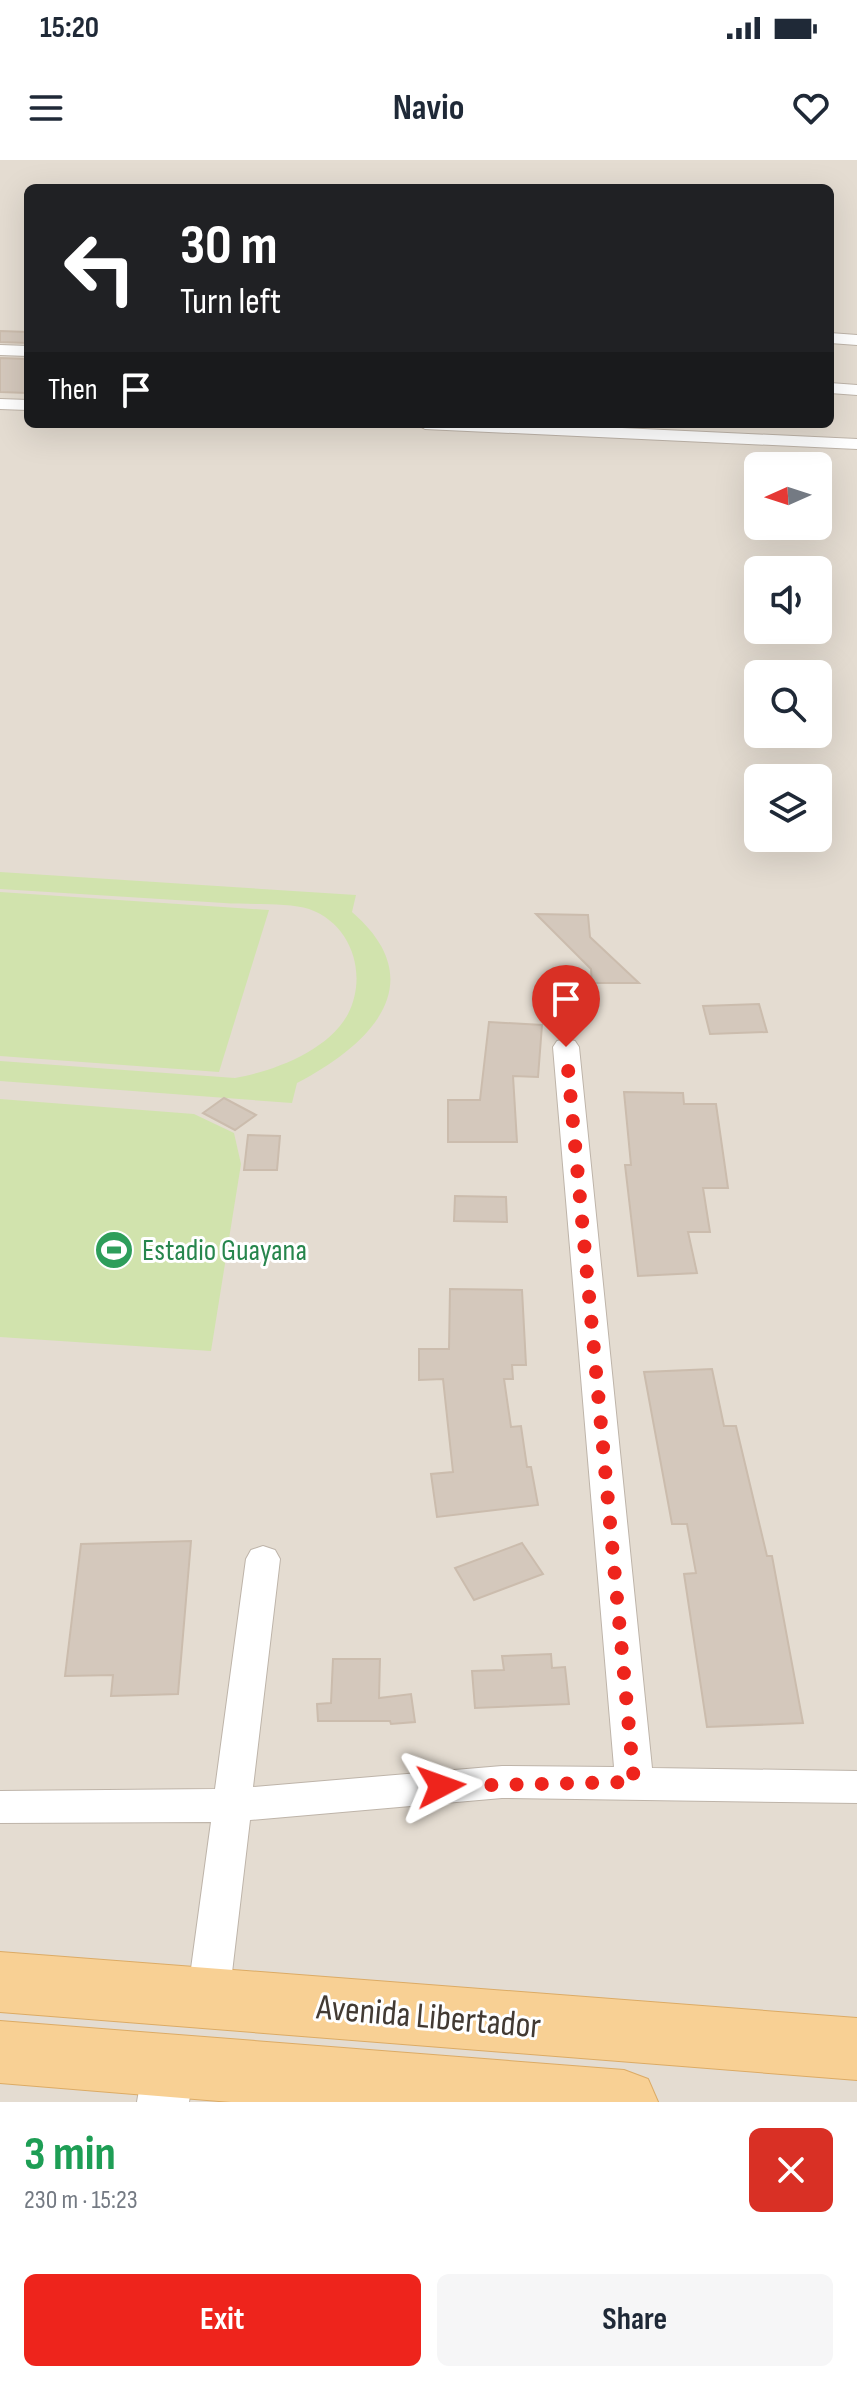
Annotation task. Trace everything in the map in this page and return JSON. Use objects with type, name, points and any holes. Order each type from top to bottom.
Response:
[{"type":"main road","name":"Avenida Libertador","points":[[0,1982],[857,2049]]},
{"type":"main road","points":[[193,2085],[208,1998]]},
{"type":"main road","points":[[0,2052],[193,2085],[624,2102]]},
{"type":"street","points":[[834,338],[857,340]]},
{"type":"street","points":[[0,350],[24,351]]},
{"type":"street","points":[[834,388],[857,390]]},
{"type":"street","points":[[0,404],[24,405]]},
{"type":"street","points":[[596,428],[724,431],[857,444]]},
{"type":"street","points":[[566,1047],[634,1782]]},
{"type":"street","points":[[208,1998],[263,1559]]},
{"type":"street","points":[[0,1807],[232,1805],[502,1782],[857,1787]]},
{"type":"shaded area","points":[[0,160],[857,160],[857,2102],[0,2102]]},
{"type":"green space","points":[[0,872],[356,895],[352,912],[376,938],[388,963],[390,987],[383,1010],[368,1031],[348,1050],[297,1083],[292,1103],[0,1081],[0,1061],[235,1078],[250,1075],[314,1049],[339,1027],[354,999],[356,968],[346,939],[336,926],[309,909],[0,889]]},
{"type":"green space","points":[[0,892],[269,910],[219,1072],[0,1056]]},
{"type":"green space","name":"Estadio Guayana","points":[[0,1099],[194,1114],[234,1133],[241,1164],[211,1351],[0,1337]]},
{"type":"building","points":[[0,331],[24,332],[24,343],[0,342]]},
{"type":"building","points":[[0,358],[24,359],[24,393],[0,392]]},
{"type":"building","points":[[536,914],[588,915],[590,937],[639,983],[592,983],[591,969]]},
{"type":"building","points":[[759,1004],[767,1032],[710,1034],[703,1006]]},
{"type":"building","points":[[489,1022],[542,1025],[538,1077],[513,1076],[517,1142],[448,1142],[448,1100],[480,1100]]},
{"type":"building","points":[[624,1092],[683,1093],[684,1104],[716,1104],[728,1188],[703,1188],[710,1232],[688,1232],[697,1273],[638,1276],[625,1165],[631,1165]]},
{"type":"building","points":[[224,1098],[256,1115],[235,1130],[203,1113]]},
{"type":"building","points":[[248,1135],[280,1136],[277,1170],[244,1170]]},
{"type":"building","points":[[455,1196],[506,1197],[507,1222],[454,1221]]},
{"type":"building","points":[[450,1289],[522,1290],[526,1365],[512,1365],[513,1379],[504,1379],[511,1427],[521,1426],[527,1467],[531,1467],[538,1505],[437,1517],[431,1474],[453,1472],[443,1379],[419,1380],[419,1349],[449,1349]]},
{"type":"building","points":[[712,1369],[724,1426],[736,1426],[767,1556],[772,1556],[803,1723],[707,1727],[684,1574],[696,1573],[687,1524],[672,1524],[644,1372]]},
{"type":"building","points":[[191,1541],[178,1694],[111,1696],[113,1675],[65,1676],[81,1544]]},
{"type":"building","points":[[522,1543],[543,1574],[474,1600],[455,1568]]},
{"type":"building","points":[[551,1654],[552,1668],[565,1667],[569,1704],[475,1708],[472,1671],[504,1670],[502,1656]]},
{"type":"building","points":[[333,1659],[380,1659],[379,1698],[411,1694],[415,1722],[318,1721],[317,1704],[331,1703]]},
{"type":"place","name":"Estadio Guayana","points":[[114,1250]]},
{"type":"route","points":[[441,1786],[502,1782],[634,1782],[566,1047]]}]
